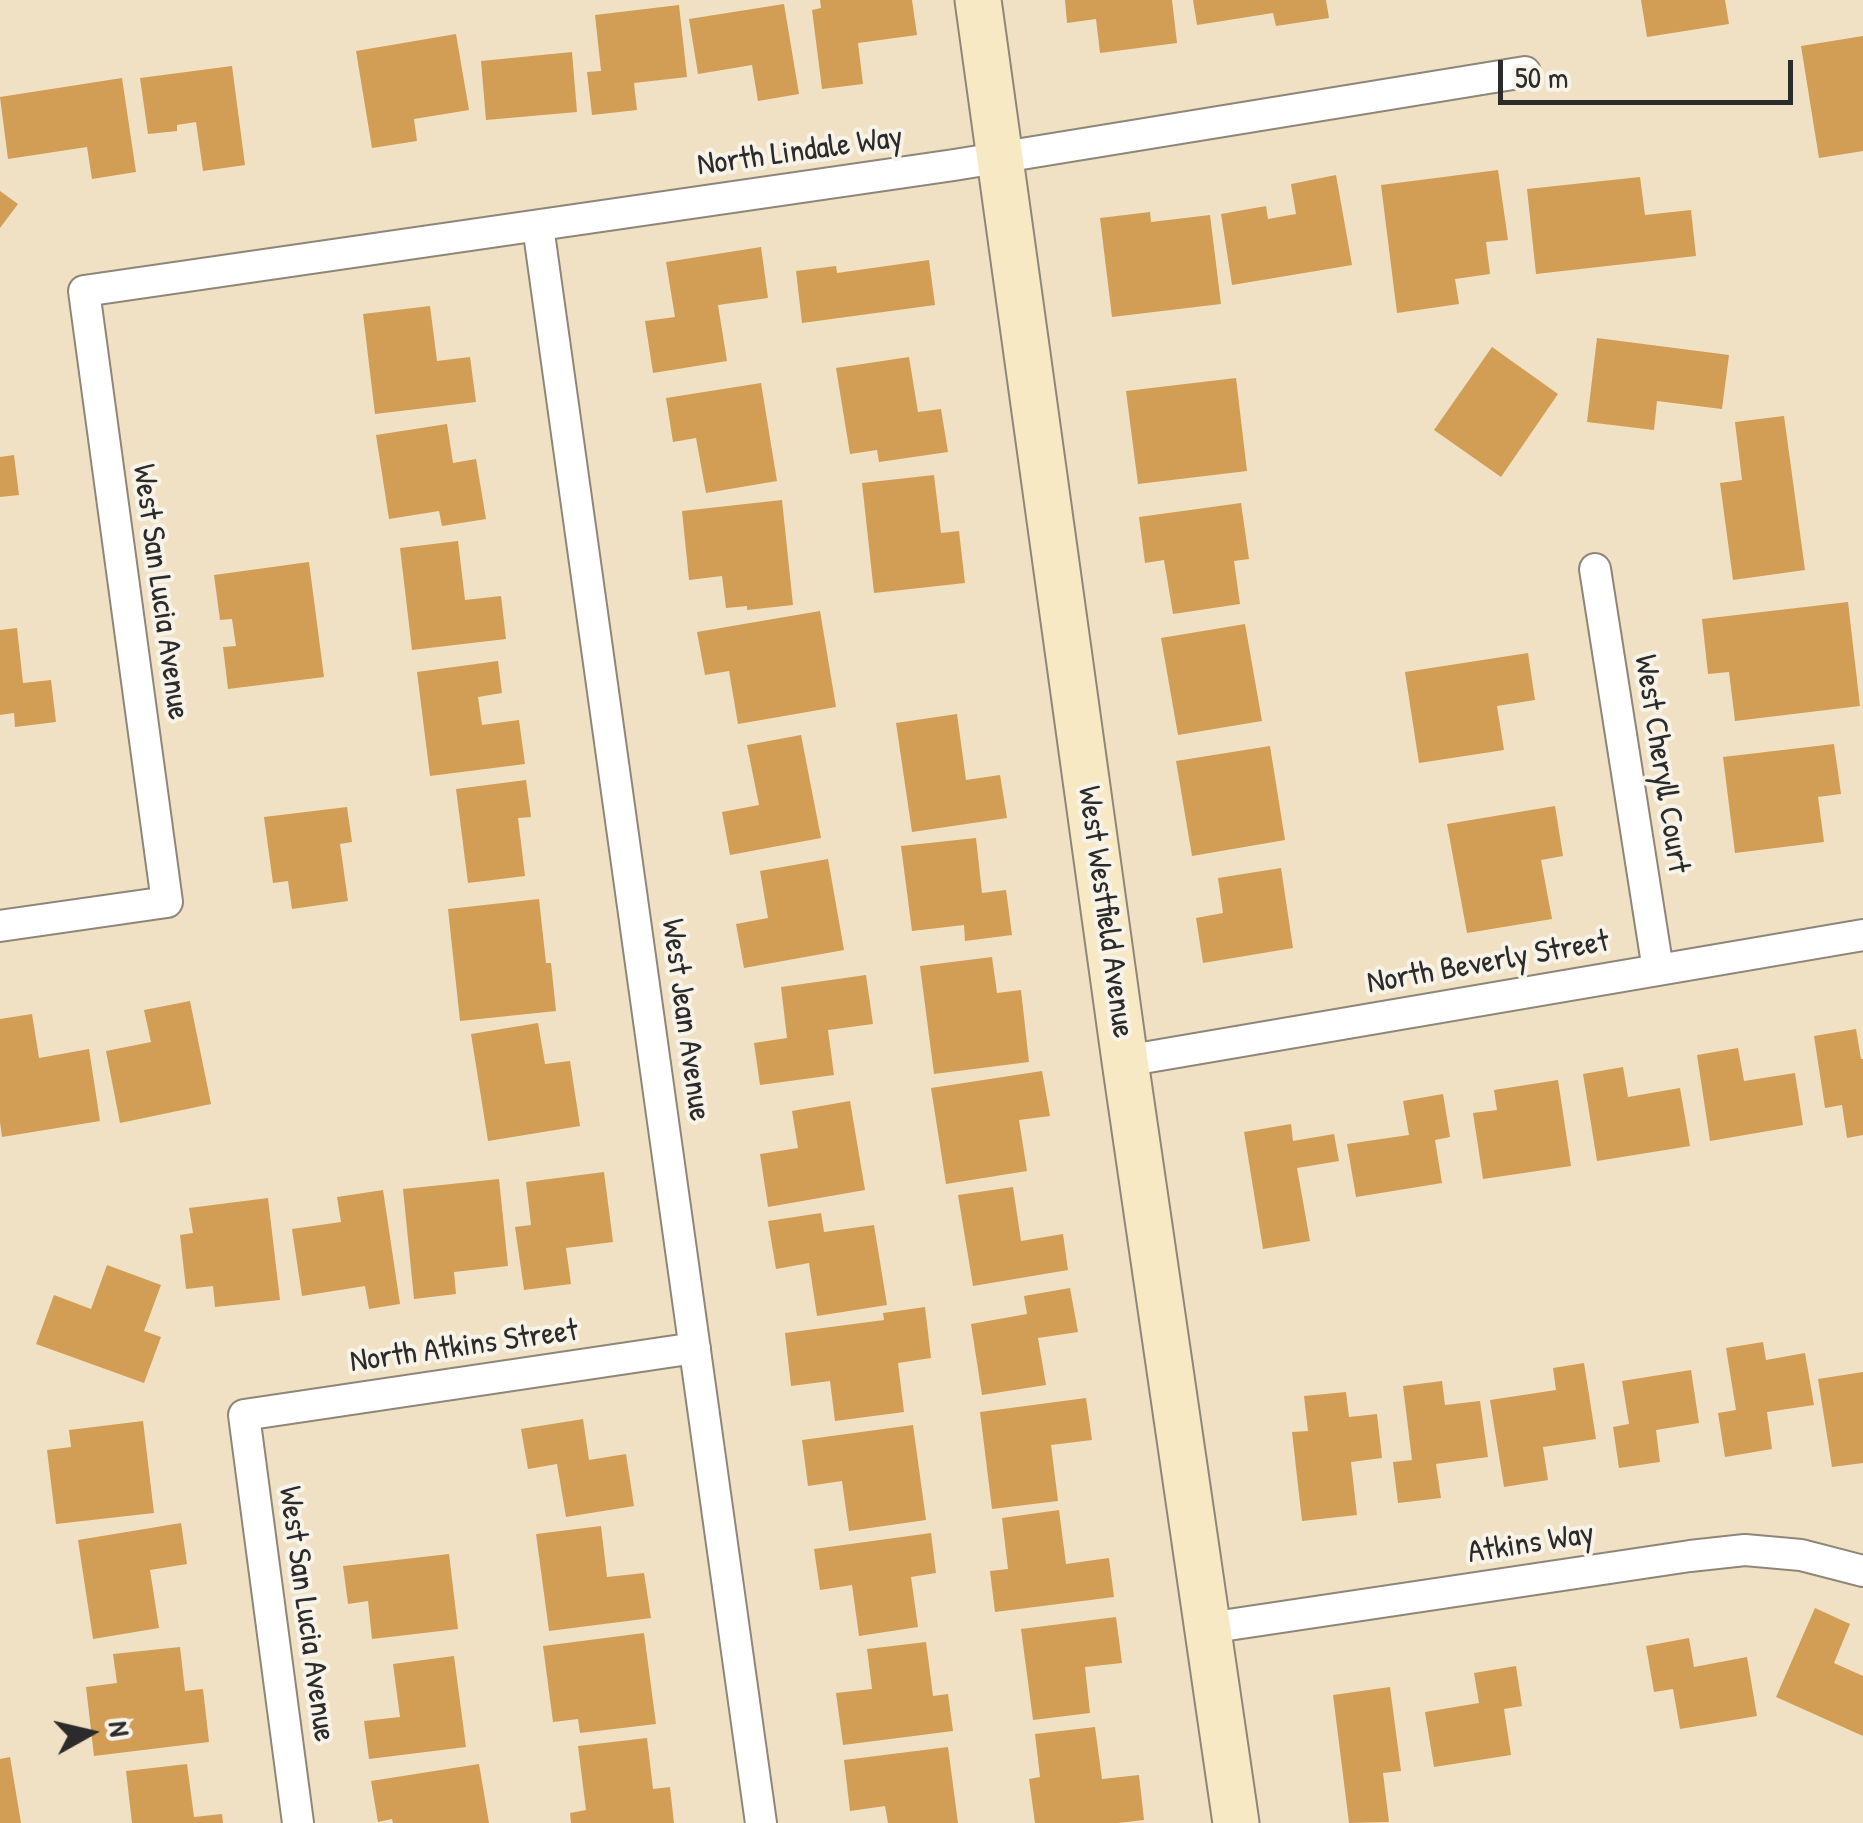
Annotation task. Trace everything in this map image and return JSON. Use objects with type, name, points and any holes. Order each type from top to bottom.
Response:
[{"type":"street","name":"West Westfield Avenue","points":[[978,0],[1236,1823]]},
{"type":"street","name":"North Lindale Way","points":[[84,290],[1000,157],[1525,72]]},
{"type":"street","name":"West Jean Avenue","points":[[538,226],[761,1823]]},
{"type":"street","name":"West San Lucia Avenue","points":[[0,926],[167,902],[84,290]]},
{"type":"street","name":"West Cheryll Court","points":[[1595,569],[1658,970]]},
{"type":"street","name":"North Beverly Street","points":[[1125,1060],[1863,936]]},
{"type":"street","name":"North Atkins Street","points":[[244,1414],[695,1348]]},
{"type":"street","name":"West San Lucia Avenue","points":[[244,1414],[298,1823]]},
{"type":"street","name":"Atkins Way","points":[[1208,1628],[1744,1550],[1800,1555],[1863,1571]]},
{"type":"building","points":[[820,0],[912,0],[917,35],[858,43],[863,84],[822,89],[812,10],[821,8]]},
{"type":"building","points":[[1065,0],[1172,0],[1177,43],[1100,53],[1096,19],[1067,23]]},
{"type":"building","points":[[1193,0],[1326,0],[1329,18],[1276,26],[1273,13],[1197,25]]},
{"type":"building","points":[[1641,0],[1725,0],[1729,24],[1647,37]]},
{"type":"building","points":[[784,4],[799,94],[758,101],[752,65],[698,74],[689,19]]},
{"type":"building","points":[[679,5],[687,77],[634,83],[637,110],[592,115],[587,72],[601,71],[595,15]]},
{"type":"building","points":[[456,34],[469,110],[414,119],[417,141],[372,148],[356,51]]},
{"type":"building","points":[[1863,36],[1863,151],[1819,158],[1801,46]]},
{"type":"building","points":[[572,52],[577,112],[486,120],[481,61]]},
{"type":"building","points":[[232,66],[245,165],[203,171],[196,122],[177,125],[177,131],[148,134],[140,78]]},
{"type":"building","points":[[122,78],[136,172],[92,179],[87,147],[8,159],[0,97]]},
{"type":"building","points":[[1498,170],[1508,240],[1486,242],[1490,274],[1455,279],[1459,304],[1397,313],[1381,185]]},
{"type":"building","points":[[1336,175],[1352,265],[1232,285],[1221,214],[1266,206],[1268,219],[1296,214],[1291,184]]},
{"type":"building","points":[[1640,177],[1645,215],[1691,210],[1696,256],[1536,274],[1527,189]]},
{"type":"building","points":[[0,191],[18,204],[0,228]]},
{"type":"building","points":[[1150,212],[1151,222],[1210,215],[1221,304],[1112,317],[1100,218]]},
{"type":"building","points":[[761,247],[768,298],[718,305],[727,361],[653,373],[645,321],[675,317],[666,262]]},
{"type":"building","points":[[929,260],[935,305],[802,323],[796,271],[836,266],[837,273]]},
{"type":"building","points":[[430,306],[437,361],[470,357],[476,402],[375,414],[363,314]]},
{"type":"building","points":[[1597,338],[1729,355],[1722,409],[1657,401],[1654,430],[1587,422]]},
{"type":"building","points":[[1492,347],[1558,394],[1501,477],[1434,430]]},
{"type":"building","points":[[909,357],[918,412],[941,409],[948,452],[879,462],[877,450],[850,454],[836,368]]},
{"type":"building","points":[[1236,378],[1247,471],[1138,484],[1126,391]]},
{"type":"building","points":[[761,383],[777,481],[706,493],[696,438],[673,442],[666,398]]},
{"type":"building","points":[[1784,416],[1805,570],[1733,580],[1720,483],[1742,480],[1735,422]]},
{"type":"building","points":[[447,424],[453,463],[476,459],[486,519],[442,526],[439,511],[389,519],[376,435]]},
{"type":"building","points":[[14,455],[19,495],[0,497],[0,457]]},
{"type":"building","points":[[934,475],[941,533],[959,531],[965,583],[874,593],[862,483]]},
{"type":"building","points":[[782,500],[793,605],[726,608],[722,576],[689,580],[682,511]]},
{"type":"building","points":[[1241,503],[1249,559],[1234,561],[1240,604],[1173,614],[1164,560],[1145,563],[1139,517]]},
{"type":"building","points":[[458,541],[465,600],[501,596],[506,639],[412,650],[400,548]]},
{"type":"building","points":[[309,562],[324,677],[228,689],[223,647],[236,646],[232,619],[220,620],[214,575]]},
{"type":"building","points":[[1848,602],[1860,706],[1735,721],[1729,672],[1708,674],[1702,619]]},
{"type":"building","points":[[820,611],[836,707],[738,724],[729,671],[705,675],[697,632]]},
{"type":"building","points":[[1245,624],[1262,721],[1178,735],[1161,638]]},
{"type":"building","points":[[17,628],[23,683],[51,680],[56,722],[15,727],[14,713],[0,715],[0,630]]},
{"type":"building","points":[[1528,653],[1535,700],[1497,706],[1504,750],[1419,763],[1405,672]]},
{"type":"building","points":[[498,661],[502,693],[478,697],[482,725],[519,720],[525,764],[430,776],[417,672]]},
{"type":"building","points":[[957,714],[966,780],[1000,775],[1007,818],[912,832],[896,723]]},
{"type":"building","points":[[801,735],[821,838],[730,855],[722,812],[759,805],[747,745]]},
{"type":"building","points":[[1834,744],[1841,794],[1818,797],[1824,842],[1735,853],[1723,757]]},
{"type":"building","points":[[1270,746],[1285,840],[1192,856],[1176,761]]},
{"type":"building","points":[[526,780],[531,817],[518,818],[525,876],[468,883],[456,789]]},
{"type":"building","points":[[1555,806],[1563,856],[1541,860],[1552,919],[1467,933],[1447,824]]},
{"type":"building","points":[[347,807],[352,842],[340,844],[348,901],[292,909],[288,881],[273,883],[264,817]]},
{"type":"building","points":[[976,838],[982,893],[1006,890],[1012,935],[965,941],[964,925],[912,931],[901,846]]},
{"type":"building","points":[[828,859],[844,950],[744,968],[736,924],[768,918],[760,871]]},
{"type":"building","points":[[1281,868],[1293,948],[1203,963],[1196,918],[1223,913],[1218,878]]},
{"type":"building","points":[[539,899],[556,1011],[460,1021],[448,909]]},
{"type":"building","points":[[992,957],[997,993],[1021,990],[1029,1062],[934,1074],[920,966]]},
{"type":"building","points":[[866,975],[873,1024],[828,1030],[834,1075],[760,1085],[754,1043],[787,1038],[781,987]]},
{"type":"building","points":[[190,1001],[211,1104],[120,1123],[106,1051],[151,1042],[144,1010]]},
{"type":"building","points":[[32,1014],[39,1058],[89,1049],[100,1121],[2,1137],[0,1019]]},
{"type":"building","points":[[538,1023],[545,1064],[570,1061],[580,1126],[488,1141],[471,1034]]},
{"type":"building","points":[[1856,1029],[1863,1059],[1863,1135],[1847,1138],[1842,1105],[1825,1108],[1814,1036]]},
{"type":"building","points":[[1738,1048],[1744,1081],[1795,1073],[1803,1125],[1710,1141],[1697,1055]]},
{"type":"building","points":[[1623,1067],[1628,1097],[1680,1088],[1690,1146],[1597,1161],[1583,1074]]},
{"type":"building","points":[[1042,1071],[1050,1116],[1019,1120],[1027,1171],[946,1184],[931,1088]]},
{"type":"building","points":[[1558,1080],[1571,1166],[1483,1179],[1473,1113],[1497,1110],[1494,1090]]},
{"type":"building","points":[[1443,1094],[1450,1137],[1435,1140],[1442,1183],[1356,1197],[1347,1144],[1409,1135],[1403,1101]]},
{"type":"building","points":[[850,1101],[865,1190],[768,1207],[760,1154],[798,1148],[792,1111]]},
{"type":"building","points":[[1291,1124],[1293,1141],[1334,1134],[1339,1161],[1297,1168],[1310,1241],[1263,1249],[1244,1132]]},
{"type":"building","points":[[604,1172],[613,1242],[566,1248],[571,1284],[524,1290],[515,1227],[531,1225],[526,1182]]},
{"type":"building","points":[[499,1179],[508,1266],[454,1272],[456,1294],[414,1299],[403,1189]]},
{"type":"building","points":[[1013,1187],[1021,1241],[1063,1234],[1068,1270],[973,1286],[958,1195]]},
{"type":"building","points":[[383,1190],[400,1304],[369,1309],[365,1286],[302,1296],[292,1229],[341,1222],[337,1197]]},
{"type":"building","points":[[268,1198],[280,1300],[215,1307],[213,1286],[186,1289],[180,1235],[193,1233],[189,1208]]},
{"type":"building","points":[[821,1213],[824,1232],[874,1225],[887,1305],[817,1316],[809,1263],[776,1269],[768,1221]]},
{"type":"building","points":[[107,1265],[161,1285],[144,1331],[161,1337],[144,1383],[36,1344],[54,1295],[91,1309]]},
{"type":"building","points":[[1070,1288],[1078,1332],[1038,1338],[1046,1385],[982,1395],[971,1324],[1027,1314],[1024,1296]]},
{"type":"building","points":[[925,1307],[931,1358],[898,1363],[904,1412],[835,1421],[830,1381],[791,1386],[785,1333],[884,1320],[883,1313]]},
{"type":"building","points":[[1763,1342],[1766,1360],[1805,1353],[1814,1405],[1767,1412],[1772,1449],[1725,1457],[1718,1413],[1736,1410],[1726,1348]]},
{"type":"building","points":[[1584,1363],[1596,1439],[1543,1447],[1548,1480],[1504,1487],[1490,1400],[1556,1390],[1553,1368]]},
{"type":"building","points":[[1691,1370],[1699,1423],[1656,1430],[1660,1462],[1619,1468],[1613,1427],[1629,1424],[1622,1381]]},
{"type":"building","points":[[1863,1372],[1863,1463],[1832,1467],[1818,1379]]},
{"type":"building","points":[[1442,1381],[1445,1405],[1480,1401],[1488,1457],[1436,1464],[1441,1498],[1398,1503],[1393,1462],[1412,1460],[1403,1386]]},
{"type":"building","points":[[1346,1392],[1349,1417],[1377,1414],[1382,1458],[1351,1462],[1357,1515],[1302,1521],[1292,1432],[1308,1431],[1304,1396]]},
{"type":"building","points":[[1086,1398],[1092,1440],[1051,1445],[1058,1501],[992,1509],[980,1412]]},
{"type":"building","points":[[583,1419],[589,1460],[626,1454],[634,1506],[566,1517],[557,1464],[528,1469],[521,1429]]},
{"type":"building","points":[[143,1421],[154,1513],[56,1524],[47,1450],[71,1447],[69,1430]]},
{"type":"building","points":[[913,1425],[926,1520],[849,1531],[842,1481],[808,1486],[802,1440]]},
{"type":"building","points":[[1059,1510],[1066,1564],[1109,1558],[1114,1597],[995,1612],[990,1571],[1008,1569],[1002,1518]]},
{"type":"building","points":[[181,1523],[187,1564],[150,1570],[159,1628],[93,1639],[78,1540]]},
{"type":"building","points":[[601,1526],[607,1577],[644,1573],[651,1618],[549,1631],[536,1534]]},
{"type":"building","points":[[931,1533],[936,1573],[911,1577],[918,1627],[859,1636],[852,1585],[820,1590],[814,1549]]},
{"type":"building","points":[[449,1554],[458,1629],[372,1639],[368,1601],[348,1604],[343,1566]]},
{"type":"building","points":[[1815,1608],[1850,1624],[1834,1663],[1863,1676],[1863,1736],[1776,1697]]},
{"type":"building","points":[[1116,1617],[1122,1663],[1085,1667],[1090,1713],[1033,1720],[1021,1629]]},
{"type":"building","points":[[644,1633],[656,1724],[580,1733],[578,1719],[553,1722],[543,1646]]},
{"type":"building","points":[[1689,1638],[1694,1667],[1747,1657],[1757,1716],[1680,1729],[1673,1689],[1654,1692],[1646,1646]]},
{"type":"building","points":[[926,1642],[933,1696],[948,1694],[953,1731],[843,1745],[836,1693],[872,1689],[867,1649]]},
{"type":"building","points":[[180,1647],[185,1691],[203,1689],[209,1742],[94,1756],[86,1687],[117,1683],[113,1654]]},
{"type":"building","points":[[454,1656],[466,1747],[369,1759],[364,1721],[400,1717],[393,1664]]},
{"type":"building","points":[[1516,1666],[1522,1706],[1504,1709],[1511,1755],[1434,1767],[1425,1712],[1479,1703],[1474,1673]]},
{"type":"building","points":[[1390,1687],[1401,1771],[1383,1773],[1389,1822],[1349,1823],[1333,1695]]},
{"type":"building","points":[[1095,1727],[1102,1779],[1139,1775],[1144,1820],[1035,1823],[1029,1779],[1040,1777],[1035,1734]]},
{"type":"building","points":[[647,1738],[653,1789],[670,1787],[674,1823],[571,1823],[570,1813],[586,1810],[578,1746]]},
{"type":"building","points":[[948,1747],[958,1823],[888,1823],[885,1806],[850,1811],[844,1760]]},
{"type":"building","points":[[10,1757],[21,1823],[0,1823],[0,1759]]},
{"type":"building","points":[[187,1764],[194,1817],[222,1814],[223,1823],[132,1823],[126,1771]]},
{"type":"building","points":[[479,1764],[489,1823],[393,1823],[392,1819],[378,1822],[371,1781]]}]
